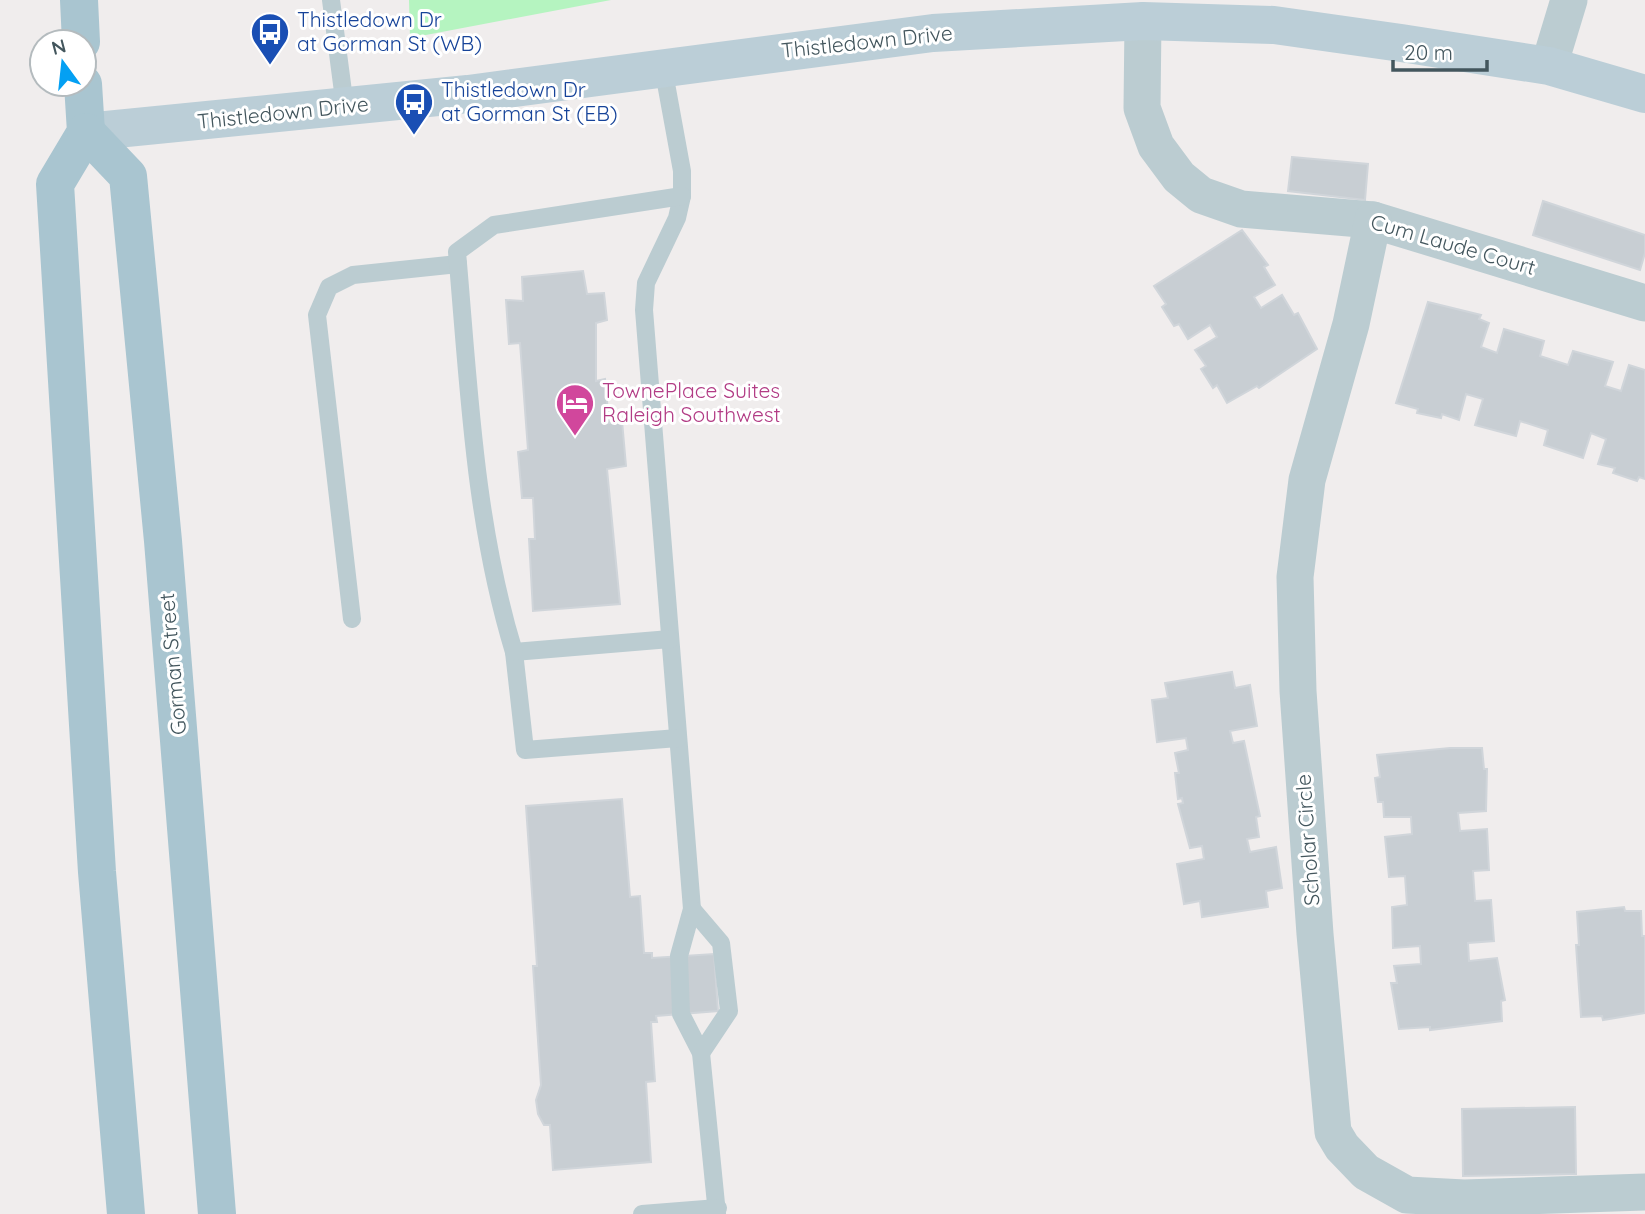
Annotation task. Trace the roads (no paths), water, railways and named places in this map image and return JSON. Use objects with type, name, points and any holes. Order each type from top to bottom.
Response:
[{"type":"main road","points":[[79,0],[80,28]]},
{"type":"main road","name":"Thistledown Drive","points":[[86,132],[345,107],[933,33],[1143,21],[1274,26],[1549,66],[1645,94]]},
{"type":"main road","points":[[84,98],[86,132],[55,184],[97,872],[126,1214]]},
{"type":"main road","name":"Gorman Street","points":[[86,132],[128,176],[163,541],[217,1214]]},
{"type":"street","points":[[1549,66],[1569,0]]},
{"type":"street","name":"Cum Laude Court","points":[[1143,21],[1142,108],[1156,146],[1179,177],[1201,195],[1241,209],[1373,219],[1645,303]]},
{"type":"street","name":"Scholar Circle","points":[[1373,219],[1351,324],[1307,480],[1295,576],[1303,758],[1333,1132],[1342,1147],[1366,1172],[1407,1195],[1464,1198],[1645,1192]]},
{"type":"lane","points":[[331,0],[345,107]]},
{"type":"lane","points":[[642,1214],[718,1211],[701,1053],[681,1014],[679,956],[692,909],[644,310],[646,284],[677,218],[682,196],[682,170],[663,67]]},
{"type":"lane","points":[[678,738],[525,750],[514,652],[500,605],[473,458],[457,252],[494,225],[682,196]]},
{"type":"lane","points":[[352,619],[317,315],[329,287],[353,275],[458,264]]},
{"type":"lane","points":[[514,652],[670,639]]},
{"type":"lane","points":[[692,909],[721,943],[729,1011],[701,1053]]},
{"type":"place","name":"Thistledown Dr at Gorman St (WB)","points":[[270,66]]},
{"type":"place","name":"Thistledown Dr at Gorman St (EB)","points":[[414,136]]},
{"type":"place","name":"TownePlace Suites Raleigh Southwest","points":[[575,437]]}]
